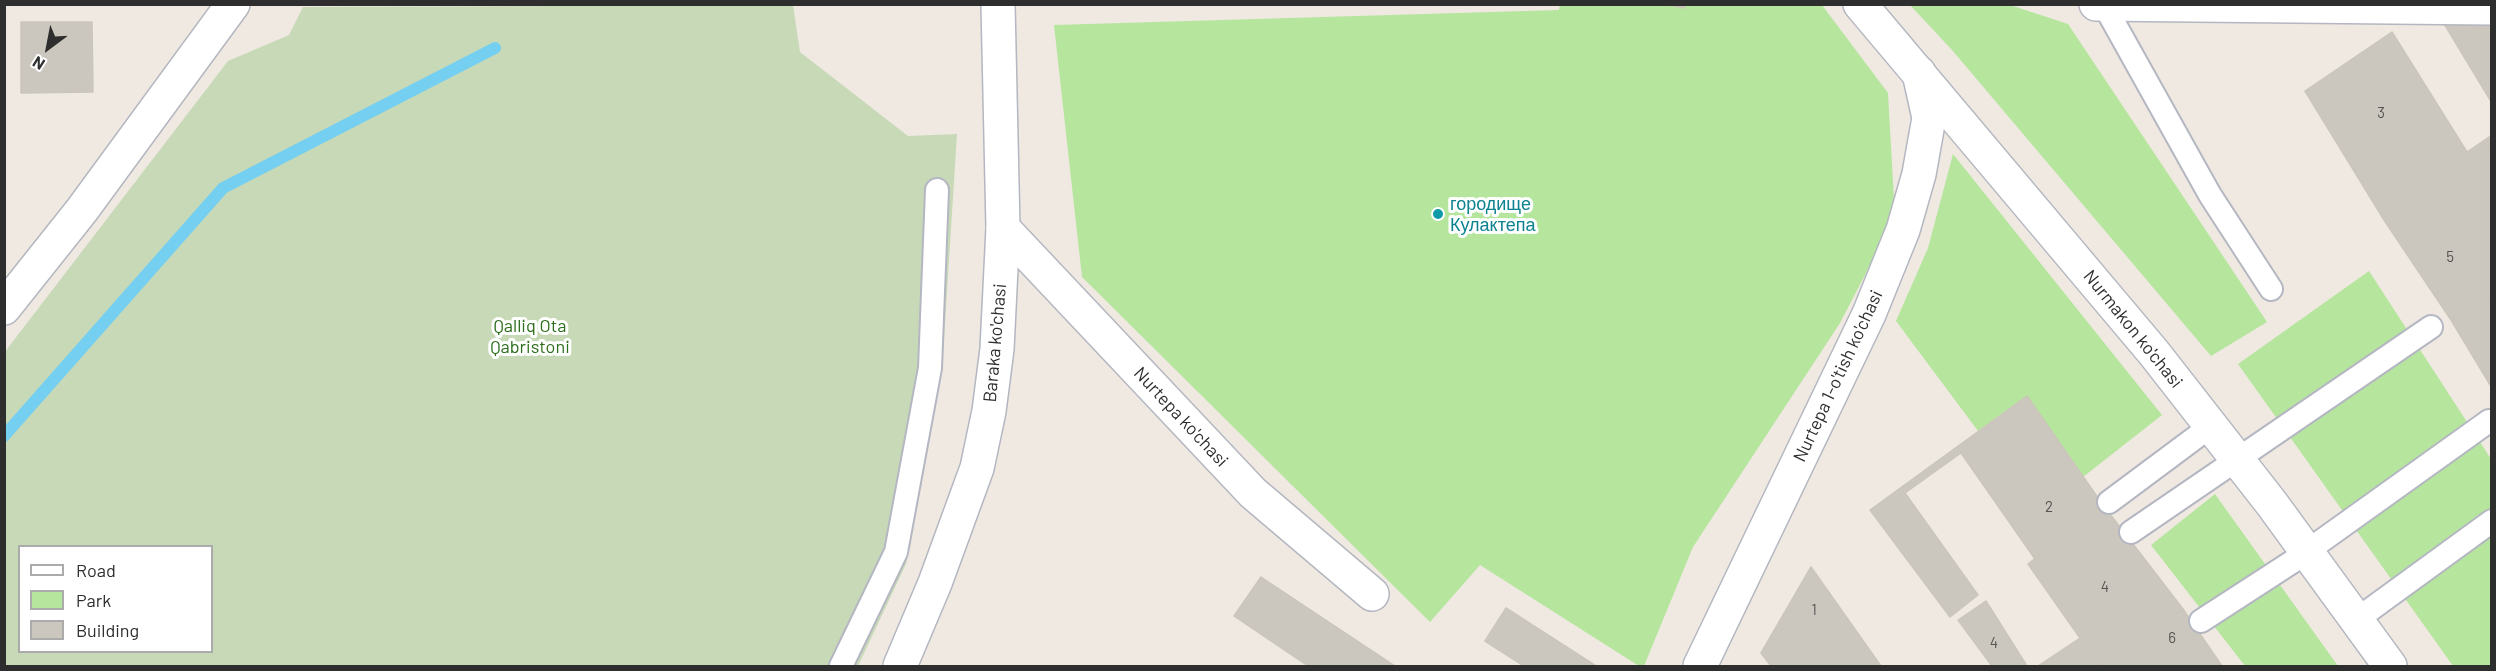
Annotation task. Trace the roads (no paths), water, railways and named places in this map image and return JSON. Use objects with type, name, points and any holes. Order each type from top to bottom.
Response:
[{"type":"street","points":[[4,308],[82,210],[233,4]]},
{"type":"street","name":"Baraka ko'chasi","points":[[900,666],[936,583],[977,468],[989,411],[997,349],[1003,228],[998,4]]},
{"type":"street","name":"Nurmakon ko'chasi","points":[[1860,4],[2154,353],[2306,550],[2356,620],[2382,664]]},
{"type":"street","points":[[2096,4],[2492,8]]},
{"type":"street","name":"Nurtepa 1-o'tish ko'chasi","points":[[1700,666],[1869,314],[1903,230],[1919,174],[1929,118],[1919,73]]},
{"type":"street","name":"Nurtepa ko'chasi","points":[[1003,228],[1253,493],[1372,594]]},
{"type":"lane","points":[[2104,5],[2210,195],[2271,289]]},
{"type":"lane","points":[[841,666],[896,552],[930,368],[937,190]]},
{"type":"lane","points":[[2131,532],[2432,327]]},
{"type":"lane","points":[[2201,621],[2292,562],[2489,421]]},
{"type":"lane","points":[[2109,502],[2211,426]]},
{"type":"lane","points":[[2356,620],[2492,521]]},
{"type":"waterway","points":[[4,436],[223,188],[495,48]]},
{"type":"place","name":"городище Кулактепа","points":[[1438,214]]},
{"type":"park label","name":"Qalliq Ota Qabristoni","points":[[530,336]]}]
